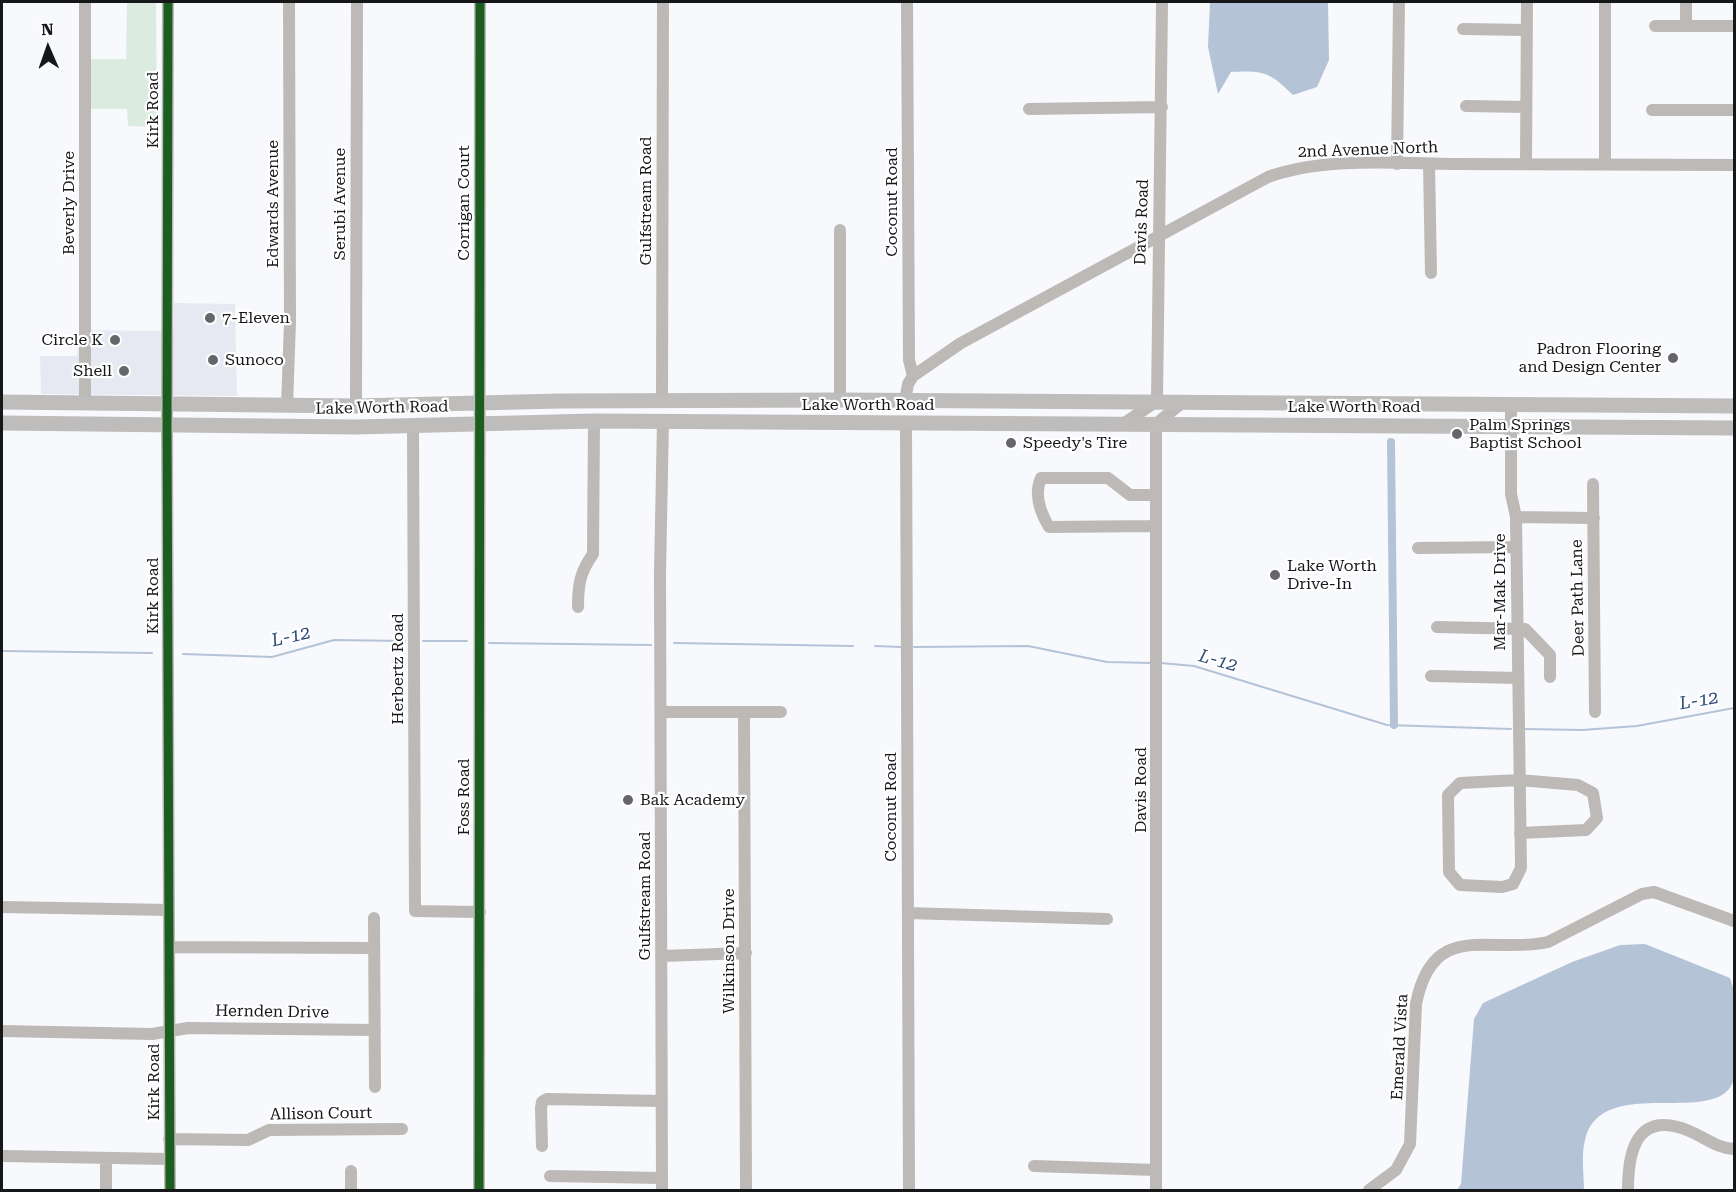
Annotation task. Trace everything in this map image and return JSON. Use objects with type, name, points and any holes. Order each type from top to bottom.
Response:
[{"type":"main road","name":"Lake Worth Road","points":[[2,402],[356,406],[662,400],[906,400],[1731,405]]},
{"type":"main road","points":[[594,421],[604,412],[645,411],[662,400]]},
{"type":"main road","points":[[663,421],[669,413],[677,409],[721,409],[728,400]]},
{"type":"main road","points":[[844,423],[861,415],[896,413],[906,400]]},
{"type":"main road","points":[[906,423],[909,412],[914,410],[950,409],[973,401]]},
{"type":"main road","points":[[1660,427],[1661,422],[1668,418],[1714,417],[1731,405]]},
{"type":"main road","name":"Lake Worth Road","points":[[2,423],[413,426],[663,421],[1734,428]]},
{"type":"street","name":"Beverly Drive","points":[[85,2],[85,404]]},
{"type":"street","name":"Kirk Road","points":[[168,2],[166,425],[170,1191]]},
{"type":"street","name":"Edwards Avenue","points":[[287,406],[290,322],[290,2]]},
{"type":"street","name":"Serubi Avenue","points":[[356,406],[357,2]]},
{"type":"street","name":"Corrigan Court","points":[[479,404],[480,2]]},
{"type":"street","name":"Gulfstream Road","points":[[662,400],[663,2]]},
{"type":"street","name":"Coconut Road","points":[[906,400],[908,384],[914,376],[909,361],[907,2]]},
{"type":"street","name":"Davis Road","points":[[1157,401],[1161,2]]},
{"type":"street","points":[[1397,164],[1399,2]]},
{"type":"street","points":[[1526,164],[1527,2]]},
{"type":"street","points":[[1605,2],[1605,164]]},
{"type":"street","points":[[1686,2],[1686,26]]},
{"type":"street","points":[[1655,26],[1734,26]]},
{"type":"street","points":[[1463,28],[1527,30]]},
{"type":"street","points":[[1467,106],[1526,107]]},
{"type":"street","points":[[1029,109],[1161,107]]},
{"type":"street","points":[[1652,110],[1734,110]]},
{"type":"street","name":"2nd Avenue North","points":[[914,376],[923,367],[960,343],[1160,234],[1268,177],[1286,170],[1303,166],[1397,164],[1734,165]]},
{"type":"street","points":[[1429,164],[1431,273]]},
{"type":"street","points":[[840,230],[840,400]]},
{"type":"street","points":[[1122,424],[1157,401]]},
{"type":"street","points":[[1156,424],[1183,402]]},
{"type":"street","name":"Foss Road","points":[[479,404],[477,424],[479,1191]]},
{"type":"street","name":"Mar-Mak Drive","points":[[1511,404],[1511,494],[1516,517],[1515,547],[1517,627],[1517,678],[1519,780],[1520,833],[1520,874],[1508,886],[1460,885],[1449,872],[1448,795],[1455,786],[1465,782],[1519,780]]},
{"type":"street","points":[[578,607],[578,582],[593,554],[594,421]]},
{"type":"street","name":"Gulfstream Road","points":[[662,1184],[663,421]]},
{"type":"street","name":"Coconut Road","points":[[906,423],[909,1191]]},
{"type":"street","name":"Davis Road","points":[[1156,424],[1158,656],[1156,1191]]},
{"type":"street","name":"Herbertz Road","points":[[413,426],[415,911],[480,912]]},
{"type":"street","points":[[1156,495],[1130,495],[1108,478],[1041,478],[1036,489],[1044,518],[1049,527],[1156,526]]},
{"type":"street","name":"Deer Path Lane","points":[[1593,484],[1596,712]]},
{"type":"street","points":[[1516,517],[1594,518]]},
{"type":"street","points":[[1418,548],[1515,547]]},
{"type":"street","points":[[1437,627],[1517,627],[1525,629],[1550,655],[1550,677]]},
{"type":"street","points":[[1431,676],[1517,678]]},
{"type":"street","points":[[661,712],[781,712]]},
{"type":"street","name":"Wilkinson Drive","points":[[744,712],[746,1191]]},
{"type":"street","points":[[1519,780],[1584,786],[1593,793],[1597,812],[1594,823],[1586,831],[1520,833]]},
{"type":"street","name":"Emerald Vista","points":[[1369,1191],[1396,1170],[1410,1143],[1416,1004],[1421,982],[1438,958],[1453,949],[1469,944],[1548,942],[1642,894],[1654,892],[1734,921]]},
{"type":"street","points":[[2,907],[169,910]]},
{"type":"street","points":[[908,914],[1107,919]]},
{"type":"street","points":[[374,918],[375,1088]]},
{"type":"street","points":[[169,947],[374,948]]},
{"type":"street","points":[[662,956],[746,953]]},
{"type":"street","name":"Hernden Drive","points":[[2,1031],[152,1034],[188,1028],[375,1030]]},
{"type":"street","points":[[542,1146],[541,1108],[542,1102],[547,1099],[662,1101]]},
{"type":"street","points":[[1628,1191],[1628,1162],[1631,1148],[1639,1137],[1653,1128],[1667,1125],[1679,1127],[1719,1147],[1734,1149]]},
{"type":"street","name":"Allison Court","points":[[169,1139],[248,1140],[269,1130],[402,1129]]},
{"type":"street","points":[[2,1156],[170,1159]]},
{"type":"street","points":[[106,1158],[106,1191]]},
{"type":"street","points":[[1034,1166],[1156,1170]]},
{"type":"street","points":[[351,1171],[351,1191]]},
{"type":"street","points":[[550,1176],[662,1184]]},
{"type":"shaded area","points":[[174,303],[235,304],[237,396],[41,394],[40,356],[77,356],[79,330],[174,331]]},
{"type":"green space","points":[[127,2],[156,2],[157,127],[128,126],[127,109],[89,109],[90,59],[126,59]]},
{"type":"water","points":[[1210,2],[1328,2],[1329,60],[1317,87],[1293,95],[1278,81],[1265,74],[1231,72],[1218,94],[1208,47]]},
{"type":"water","points":[[1645,944],[1730,978],[1734,990],[1735,1070],[1734,1078],[1725,1093],[1708,1100],[1686,1103],[1636,1104],[1613,1109],[1596,1120],[1585,1140],[1584,1190],[1457,1190],[1461,1184],[1474,1019],[1483,1003],[1572,962],[1620,945]]},
{"type":"waterway","points":[[1391,442],[1394,725]]},
{"type":"waterway","name":"L-12","points":[[183,654],[272,657],[334,640],[405,641]]},
{"type":"waterway","name":"L-12","points":[[423,641],[467,641]]},
{"type":"waterway","name":"L-12","points":[[489,643],[651,645]]},
{"type":"waterway","name":"L-12","points":[[674,643],[853,646]]},
{"type":"waterway","name":"L-12","points":[[875,646],[901,647]]},
{"type":"waterway","name":"L-12","points":[[914,647],[1028,646],[1107,662],[1152,663]]},
{"type":"waterway","name":"L-12","points":[[2,651],[152,653]]},
{"type":"waterway","name":"L-12","points":[[1161,663],[1194,666],[1387,725],[1511,729]]},
{"type":"waterway","name":"L-12","points":[[1525,729],[1582,730],[1637,726],[1734,708]]},
{"type":"cycle path","points":[[168,2],[170,1190]]},
{"type":"cycle path","points":[[479,1190],[480,2]]},
{"type":"place","name":"7-Eleven","points":[[210,318]]},
{"type":"place","name":"Circle K","points":[[115,340]]},
{"type":"place","name":"Padron Flooring and Design Center","points":[[1673,358]]},
{"type":"place","name":"Sunoco","points":[[213,360]]},
{"type":"place","name":"Shell","points":[[124,371]]},
{"type":"place","name":"Palm Springs Baptist School","points":[[1457,434]]},
{"type":"place","name":"Speedy's Tire","points":[[1011,443]]},
{"type":"place","name":"Lake Worth Drive-In","points":[[1275,575]]},
{"type":"place","name":"Bak Academy","points":[[628,800]]}]
